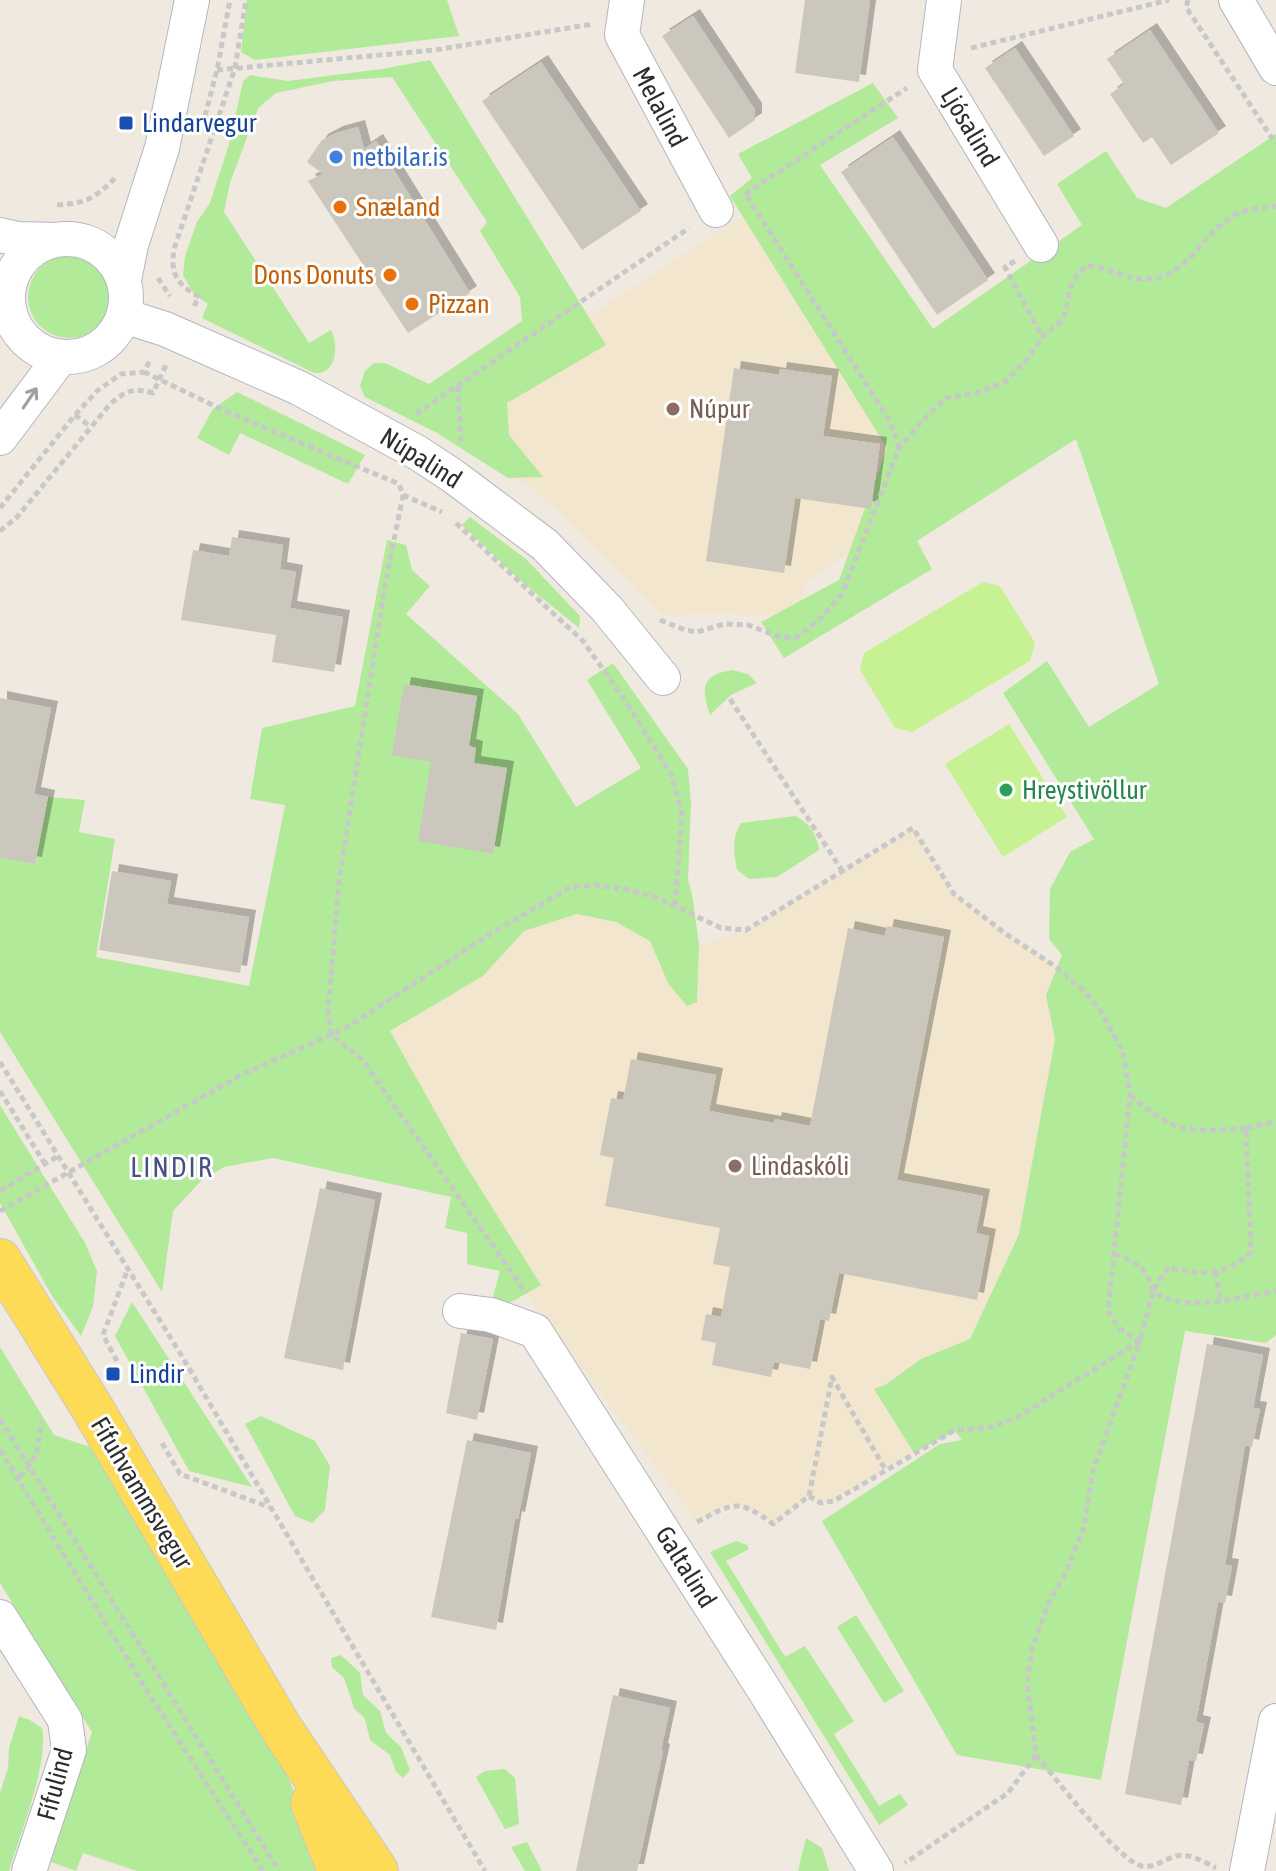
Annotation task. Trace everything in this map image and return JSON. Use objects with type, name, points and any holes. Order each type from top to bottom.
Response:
[{"type":"main road","name":"Fífuhvammsvegur","points":[[0,1260],[91,1406],[281,1728],[377,1871]]},
{"type":"main road","name":"Fífuhvammsvegur","points":[[281,1728],[339,1871]]},
{"type":"street","points":[[0,235],[18,239],[69,240],[103,251],[112,259],[124,280],[127,298],[124,316],[115,335],[100,349],[81,357],[60,358],[42,353],[26,342],[5,319],[8,285],[25,255],[40,245],[69,240],[112,228],[139,184],[168,122],[192,0]]},
{"type":"street","name":"Melalind","points":[[627,0],[622,35],[716,210]]},
{"type":"street","name":"Ljósalind","points":[[944,0],[936,63],[1041,245]]},
{"type":"street","points":[[1236,0],[1276,68]]},
{"type":"street","points":[[124,280],[139,184]]},
{"type":"street","name":"Núpalind","points":[[124,316],[165,329],[299,388],[408,447],[453,476],[545,545],[607,609],[663,678]]},
{"type":"street","points":[[0,438],[60,358]]},
{"type":"street","points":[[460,1311],[491,1315],[535,1331]]},
{"type":"street","name":"Galtalind","points":[[535,1331],[888,1868]]},
{"type":"street","name":"Fífulind","points":[[0,1617],[65,1720],[69,1750],[29,1871]]},
{"type":"street","points":[[1247,1871],[1276,1721]]},
{"type":"path","points":[[192,310],[199,297],[183,288],[175,278],[171,265],[235,68],[246,0]]},
{"type":"path","points":[[414,415],[936,63],[1169,0]]},
{"type":"path","points":[[1188,0],[1186,7],[1276,144]]},
{"type":"path","points":[[217,70],[435,50],[580,26]]},
{"type":"path","points":[[54,205],[81,203],[99,195],[118,175],[139,184]]},
{"type":"path","points":[[745,193],[889,420],[899,448]]},
{"type":"path","points":[[797,637],[817,622],[842,594],[899,448],[946,398],[977,393],[1005,382],[1028,358],[1042,337],[1063,320],[1072,282],[1086,266],[1098,266],[1146,279],[1175,272],[1217,228],[1236,213],[1276,206]]},
{"type":"path","points":[[1041,245],[1005,267],[1042,337]]},
{"type":"path","points":[[144,372],[154,351]]},
{"type":"path","points":[[0,531],[17,517],[90,426],[125,391],[138,388],[153,393],[167,364]]},
{"type":"path","points":[[0,508],[97,391],[121,374],[144,372],[225,411],[399,484],[403,495],[339,881],[328,1010],[332,1036],[361,1058],[537,1308],[535,1331]]},
{"type":"path","points":[[458,385],[462,448]]},
{"type":"path","points":[[75,415],[90,426]]},
{"type":"path","points":[[403,495],[442,512],[460,527],[583,641],[624,699],[671,774],[682,813],[675,907]]},
{"type":"path","points":[[730,699],[843,872]]},
{"type":"path","points":[[0,1211],[243,1074],[332,1036],[490,934],[571,887],[594,885],[624,889],[656,897],[721,928],[746,930],[913,828],[954,894],[1056,967],[1099,1008],[1123,1052],[1130,1095],[1108,1311],[1119,1328],[1140,1341]]},
{"type":"path","points":[[0,1062],[180,1353],[485,1871]]},
{"type":"path","points":[[0,1091],[45,1164]]},
{"type":"path","points":[[1130,1095],[1178,1129],[1246,1128],[1276,1122]]},
{"type":"path","points":[[1222,1871],[1186,1854],[1157,1866],[1139,1866],[1119,1851],[1036,1755],[1027,1683],[1032,1649],[1049,1602],[1066,1572],[1084,1527],[1093,1470],[1140,1341],[1153,1291],[1168,1267],[1199,1274],[1215,1272],[1237,1263],[1251,1252],[1246,1128]]},
{"type":"path","points":[[0,1191],[58,1156]]},
{"type":"path","points":[[1115,1254],[1132,1259],[1149,1275],[1153,1291],[1165,1299],[1187,1302],[1221,1300],[1276,1291]]},
{"type":"path","points":[[117,1361],[103,1335],[127,1270]]},
{"type":"path","points":[[1215,1272],[1221,1300]]},
{"type":"path","points":[[809,1496],[821,1503],[834,1501],[955,1430],[988,1428],[1016,1418],[1140,1341]]},
{"type":"path","points":[[697,1522],[731,1504],[754,1509],[773,1524],[809,1496],[832,1377],[885,1469]]},
{"type":"path","points":[[0,1419],[32,1466],[279,1871]]},
{"type":"path","points":[[19,1477],[32,1466],[39,1446],[41,1421]]},
{"type":"path","points":[[162,1443],[180,1474],[270,1507]]},
{"type":"path","points":[[0,1450],[144,1686],[263,1871]]},
{"type":"path","points":[[888,1868],[1008,1793],[1036,1755]]},
{"type":"shaded area","name":"Núpur","points":[[755,208],[899,448],[862,544],[803,585],[803,618],[728,614],[661,615],[554,507],[470,442],[463,398]]},
{"type":"shaded area","name":"Lindaskóli","points":[[913,828],[954,894],[1056,967],[1046,995],[1055,1039],[1019,1234],[970,1339],[921,1359],[875,1389],[914,1453],[834,1501],[821,1503],[809,1496],[773,1524],[754,1510],[731,1504],[697,1522],[537,1308],[361,1058],[390,1031],[483,976],[524,931],[577,914],[616,922],[650,941],[668,983],[697,1002],[699,946],[746,930]]},
{"type":"green space","points":[[247,0],[447,0],[459,36],[255,60],[241,52]]},
{"type":"green space","points":[[430,60],[606,345],[507,403],[509,435],[543,477],[508,478],[437,433],[365,397],[360,386],[365,371],[374,363],[385,363],[429,384],[522,321],[520,297],[480,231],[487,222],[392,77],[333,81],[276,93],[258,108],[230,183],[224,212],[309,343],[331,330],[335,351],[332,364],[327,369],[314,373],[202,318],[208,304],[194,294],[183,275],[185,256],[197,222],[210,203],[230,141],[243,81],[250,75],[288,81]]},
{"type":"green space","points":[[873,83],[898,118],[820,165],[933,329],[1082,225],[1057,184],[1106,151],[1137,198],[1166,208],[1276,134],[1276,1335],[1266,1343],[1185,1331],[1101,1780],[957,1755],[822,1521],[940,1444],[962,1440],[955,1431],[914,1453],[874,1389],[885,1385],[921,1359],[970,1339],[1019,1234],[1055,1039],[1046,995],[1062,955],[1049,939],[1050,889],[1070,852],[1094,839],[1003,693],[1047,661],[1089,727],[1159,684],[1076,439],[917,541],[932,569],[784,658],[761,622],[839,580],[887,448],[730,196],[752,178],[738,154]]},
{"type":"green space","points":[[69,256],[85,259],[98,268],[107,281],[110,297],[107,313],[98,326],[85,335],[69,338],[53,335],[40,326],[31,313],[28,297],[31,281],[40,268],[53,259]]},
{"type":"green space","points":[[237,392],[365,455],[348,484],[240,433],[229,455],[197,438],[213,409]]},
{"type":"green space","points":[[470,517],[526,559],[580,616],[579,628],[521,581],[462,525]]},
{"type":"green space","points":[[387,540],[406,545],[412,570],[430,586],[406,614],[518,714],[576,807],[641,768],[587,680],[613,663],[688,769],[691,803],[688,879],[699,946],[697,1002],[687,1006],[668,983],[650,941],[616,922],[577,914],[524,931],[483,976],[390,1031],[463,1161],[541,1285],[508,1304],[493,1297],[500,1271],[467,1264],[467,1233],[445,1228],[451,1197],[273,1158],[224,1167],[201,1181],[173,1211],[162,1292],[0,1032],[0,858],[35,864],[48,797],[85,800],[79,832],[115,839],[96,957],[249,986],[285,805],[250,799],[262,728],[355,706]]},
{"type":"green space","points":[[983,582],[1000,586],[1035,643],[1030,661],[912,732],[895,728],[860,670],[864,653]]},
{"type":"green space","points":[[732,670],[748,674],[757,683],[731,695],[710,715],[705,697],[706,684],[714,675]]},
{"type":"green space","name":"Hreystivöllur","points":[[1009,724],[1067,817],[1003,857],[945,764]]},
{"type":"green space","points":[[795,816],[812,830],[819,850],[777,877],[749,879],[737,870],[735,840],[741,823]]},
{"type":"green space","points":[[0,1105],[85,1243],[97,1271],[93,1307],[81,1336],[52,1296],[0,1203]]},
{"type":"green space","points":[[132,1302],[252,1487],[189,1471],[115,1336]]},
{"type":"green space","points":[[0,1347],[54,1435],[93,1448],[284,1768],[327,1871],[137,1871],[83,1853],[76,1871],[51,1862],[92,1732],[0,1583]]},
{"type":"green space","points":[[261,1416],[315,1441],[330,1466],[325,1510],[312,1523],[295,1516],[245,1424]]},
{"type":"green space","points":[[736,1541],[749,1549],[726,1561],[785,1657],[805,1646],[854,1721],[834,1734],[879,1806],[900,1794],[908,1805],[879,1825],[710,1552]]},
{"type":"green space","points":[[856,1615],[904,1691],[884,1703],[837,1627]]},
{"type":"green space","points":[[341,1655],[360,1673],[363,1695],[380,1711],[386,1733],[401,1747],[410,1770],[403,1778],[396,1772],[390,1755],[370,1740],[365,1719],[354,1708],[344,1678],[332,1667],[331,1658]]},
{"type":"green space","points":[[19,1716],[42,1728],[41,1760],[9,1871],[0,1871],[0,1793]]},
{"type":"green space","points":[[505,1769],[515,1778],[519,1824],[505,1829],[476,1777],[485,1771]]},
{"type":"green space","points":[[806,1838],[822,1848],[829,1871],[798,1871]]},
{"type":"green space","points":[[527,1842],[542,1871],[525,1871],[511,1847]]},
{"type":"building","points":[[805,0],[870,0],[859,82],[795,73]]},
{"type":"building","points":[[693,16],[755,110],[755,120],[729,138],[662,36]]},
{"type":"building","points":[[1150,30],[1219,133],[1171,165],[1152,137],[1143,143],[1110,94],[1124,84],[1107,59]]},
{"type":"building","points":[[1015,48],[1074,136],[1044,156],[985,68]]},
{"type":"building","points":[[541,62],[641,211],[582,250],[482,101]]},
{"type":"building","points":[[358,127],[364,149],[376,141],[470,293],[408,333],[308,181],[323,174],[307,162],[321,141]]},
{"type":"building","points":[[893,137],[988,280],[937,315],[841,172]]},
{"type":"building","points":[[734,368],[779,375],[780,369],[832,376],[823,436],[880,444],[871,509],[795,498],[784,573],[706,561]]},
{"type":"building","points":[[232,537],[283,545],[280,569],[296,572],[290,608],[343,617],[334,672],[272,662],[276,635],[181,620],[193,550],[229,556]]},
{"type":"building","points":[[404,684],[477,696],[469,746],[476,748],[474,763],[507,768],[493,854],[418,841],[431,762],[392,755]]},
{"type":"building","points":[[0,698],[51,708],[34,794],[48,797],[35,864],[0,858]]},
{"type":"building","points":[[112,871],[171,881],[167,904],[249,917],[240,973],[99,950]]},
{"type":"building","points":[[887,926],[944,937],[897,1180],[983,1196],[976,1233],[989,1236],[977,1300],[839,1273],[829,1321],[820,1319],[810,1369],[774,1362],[771,1377],[712,1365],[716,1343],[701,1340],[706,1314],[721,1317],[730,1267],[713,1264],[720,1228],[605,1206],[614,1158],[600,1155],[611,1098],[623,1100],[631,1059],[716,1075],[709,1111],[810,1126],[848,928],[885,936]]},
{"type":"building","points":[[320,1188],[375,1200],[343,1370],[284,1358]]},
{"type":"building","points":[[461,1333],[493,1339],[477,1420],[446,1413]]},
{"type":"building","points":[[1207,1344],[1263,1355],[1253,1408],[1260,1409],[1252,1447],[1245,1445],[1225,1565],[1232,1566],[1225,1603],[1218,1602],[1196,1722],[1204,1724],[1196,1761],[1189,1760],[1181,1805],[1125,1794]]},
{"type":"building","points":[[467,1440],[531,1453],[518,1519],[515,1518],[496,1630],[431,1617]]},
{"type":"building","points":[[613,1695],[670,1708],[663,1751],[637,1871],[576,1871]]},
{"type":"place","name":"Lindarvegur","points":[[126,123]]},
{"type":"place","name":"netbilar.is","points":[[336,157]]},
{"type":"place","name":"Snæland","points":[[340,207]]},
{"type":"place","name":"Dons Donuts","points":[[390,275]]},
{"type":"place","name":"Pizzan","points":[[412,304]]},
{"type":"place","name":"Núpur","points":[[673,409]]},
{"type":"place","name":"Hreystivöllur","points":[[1006,790]]},
{"type":"place","name":"Lindaskóli","points":[[735,1166]]},
{"type":"place","name":"Lindir","points":[[113,1374]]},
{"type":"district","name":"LINDIR","points":[[172,1167]]}]
